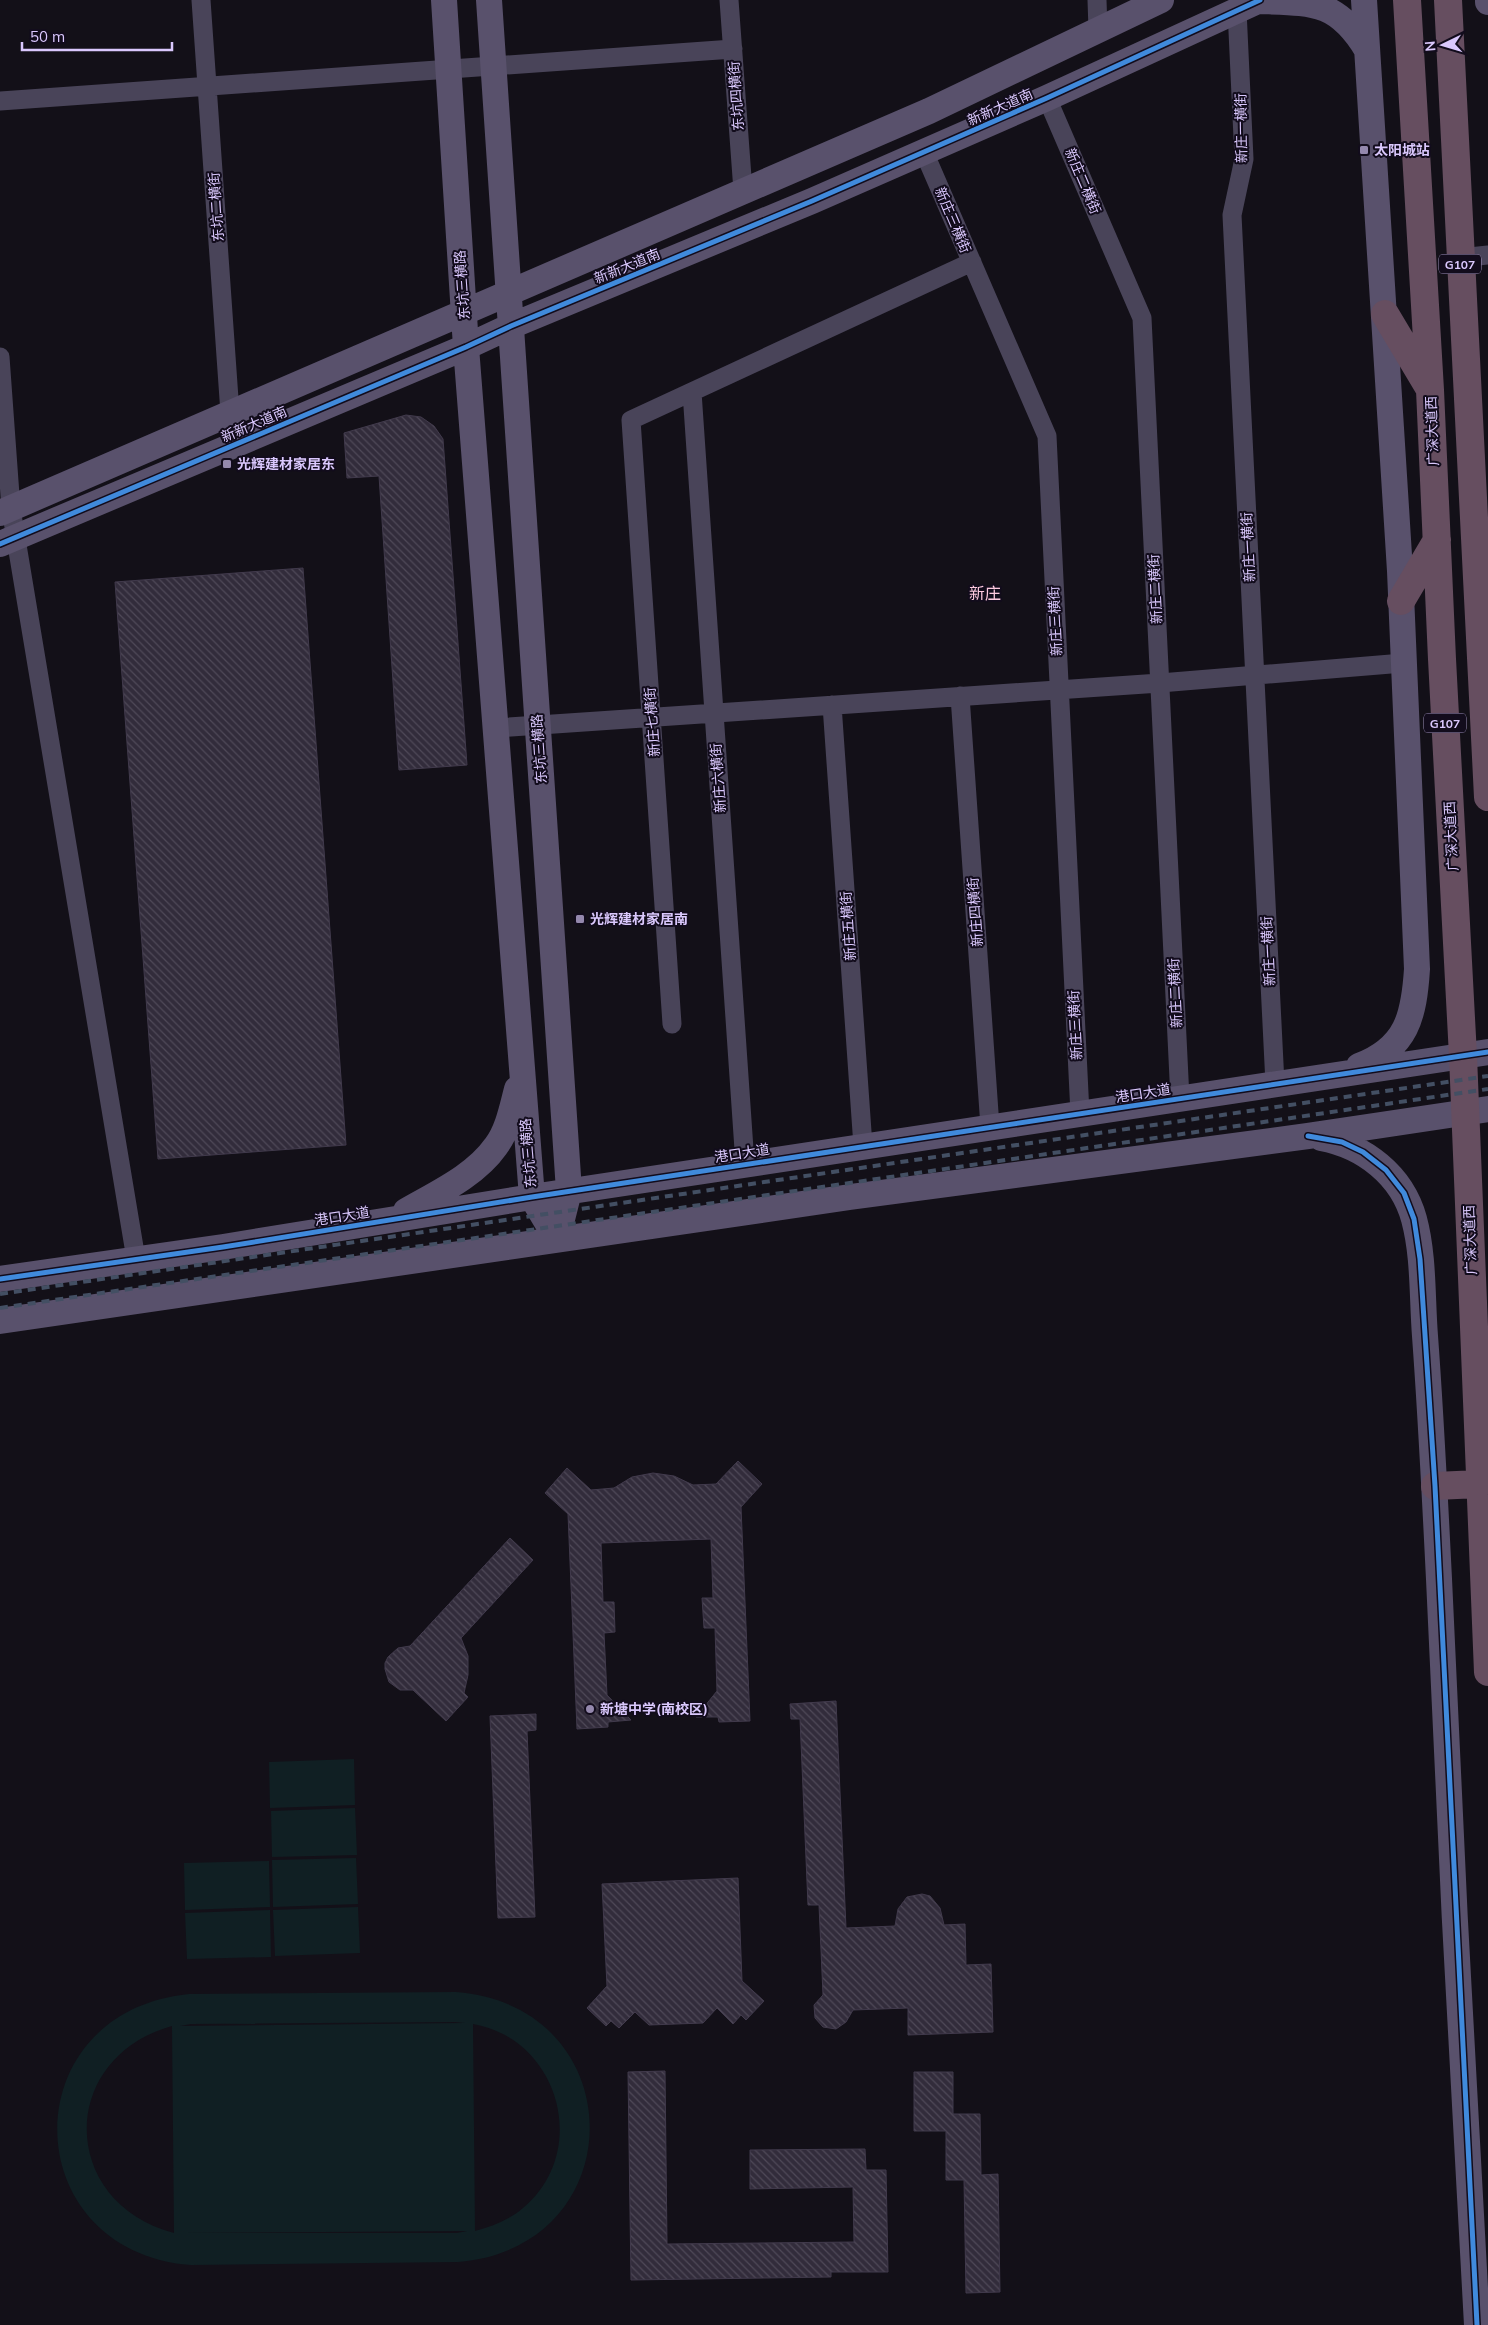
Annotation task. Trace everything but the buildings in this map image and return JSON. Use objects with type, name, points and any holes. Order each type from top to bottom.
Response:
[{"type":"highway","name":"广深大道西","points":[[1406,0],[1430,390],[1437,540],[1475,1054],[1479,1484],[1488,1672]]},
{"type":"highway","name":"G107","points":[[1448,0],[1488,797]]},
{"type":"highway","points":[[1385,314],[1430,390]]},
{"type":"highway","points":[[1401,601],[1437,540]]},
{"type":"highway","points":[[1435,1486],[1479,1484]]},
{"type":"street","name":"东坑二横街","points":[[201,0],[230,413]]},
{"type":"street","name":"东坑三横路","points":[[444,0],[466,347],[532,1196],[557,1239]]},
{"type":"street","name":"东坑三横路","points":[[489,0],[569,1191],[557,1239]]},
{"type":"street","name":"东坑四横街","points":[[729,0],[743,192]]},
{"type":"street","points":[[1097,0],[1098,30]]},
{"type":"street","name":"新新大道南","points":[[5,511],[929,111],[1161,0]]},
{"type":"street","points":[[1333,1075],[1367,1062],[1384,1053],[1399,1038],[1412,1016],[1416,994],[1417,969],[1401,601],[1385,314],[1364,0]]},
{"type":"street","points":[[1251,4],[1310,3],[1326,8],[1356,30],[1368,50]]},
{"type":"street","name":"新新大道南","points":[[8,541],[466,347],[511,326],[812,201],[1047,98],[1251,4]]},
{"type":"street","name":"新庄一横街","points":[[1251,4],[1244,159],[1232,215],[1275,1084]]},
{"type":"street","points":[[0,101],[733,49]]},
{"type":"street","name":"新庄二横街","points":[[1047,98],[1142,318],[1180,1099]]},
{"type":"street","name":"新庄三横街","points":[[924,152],[1046,436],[1080,1114]]},
{"type":"street","points":[[1460,258],[1488,255]]},
{"type":"street","points":[[692,392],[972,262]]},
{"type":"street","points":[[0,358],[5,511],[8,541],[136,1259]]},
{"type":"street","name":"新庄七横街","points":[[672,1024],[631,420],[692,392]]},
{"type":"street","name":"新庄六横街","points":[[692,392],[745,1164]]},
{"type":"street","points":[[495,728],[1059,690],[1403,663]]},
{"type":"street","name":"新庄四横街","points":[[960,696],[990,1127]]},
{"type":"street","name":"新庄五横街","points":[[832,705],[863,1146]]},
{"type":"street","name":"港口大道","points":[[0,1278],[136,1259],[391,1220],[532,1196],[1475,1054]]},
{"type":"street","points":[[391,1220],[460,1180],[497,1146],[509,1120],[522,1071]]},
{"type":"street","points":[[0,1321],[850,1197],[1308,1136],[1476,1111]]},
{"type":"street","points":[[1308,1136],[1342,1142],[1364,1152],[1386,1170],[1404,1193],[1414,1219],[1420,1259],[1435,1486],[1476,2325]]},
{"type":"shaded area","points":[[354,1759],[355,1805],[270,1808],[269,1762]]},
{"type":"shaded area","points":[[355,1808],[357,1855],[272,1857],[271,1811]]},
{"type":"shaded area","points":[[356,1858],[358,1904],[273,1907],[272,1860]]},
{"type":"shaded area","points":[[269,1861],[270,1907],[185,1910],[184,1863]]},
{"type":"shaded area","points":[[358,1907],[360,1953],[275,1956],[273,1910]]},
{"type":"shaded area","points":[[270,1910],[271,1957],[187,1959],[185,1913]]},
{"type":"shaded area","points":[[456,1992],[514,2007],[556,2038],[581,2080],[590,2127],[582,2174],[557,2215],[516,2247],[458,2262],[191,2265],[133,2250],[91,2219],[66,2178],[57,2131],[65,2084],[89,2042],[131,2010],[189,1994]],"holes":[[[455,2022],[465,2023],[180,2026],[191,2024]],[[473,2024],[503,2034],[527,2051],[545,2074],[556,2100],[560,2129],[556,2157],[544,2184],[518,2212],[500,2222],[475,2231]],[[172,2026],[174,2233],[136,2217],[109,2193],[93,2163],[87,2130],[92,2098],[108,2068],[134,2043]],[[467,2231],[457,2233],[183,2233]]]},
{"type":"railway","points":[[0,1294],[1488,1076]]},
{"type":"railway","points":[[0,1308],[1488,1089]]},
{"type":"cycle path","points":[[0,544],[466,347],[511,326],[812,201],[1047,98],[1260,0]]},
{"type":"cycle path","points":[[0,1279],[223,1247],[532,1197],[1488,1052]]},
{"type":"cycle path","points":[[1308,1136],[1342,1142],[1363,1152],[1386,1170],[1404,1193],[1414,1219],[1420,1259],[1435,1486],[1477,2325]]},
{"type":"place","name":"太阳城站","points":[[1364,150]]},
{"type":"place","name":"光辉建材家居东","points":[[227,464]]},
{"type":"place","name":"光辉建材家居南","points":[[580,919]]},
{"type":"place","name":"新塘中学(南校区)","points":[[590,1709]]},
{"type":"district","name":"新庄","points":[[985,593]]}]
